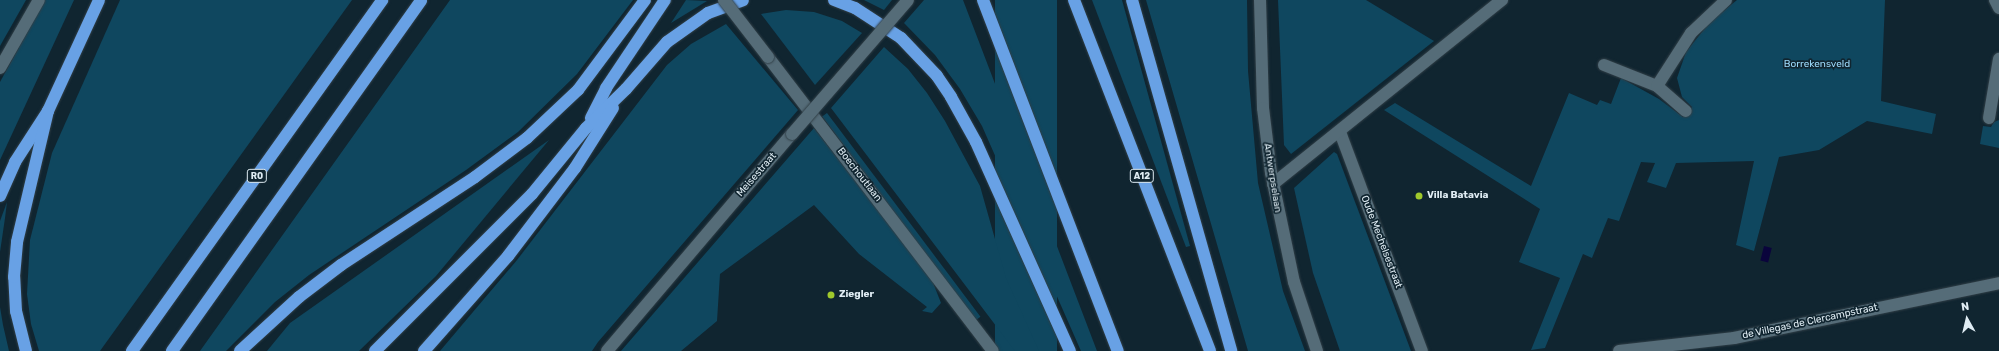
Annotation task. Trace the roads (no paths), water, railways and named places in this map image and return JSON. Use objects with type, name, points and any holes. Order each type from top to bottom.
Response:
[{"type":"highway","points":[[0,196],[16,162],[48,111],[99,0]]},
{"type":"highway","name":"R0","points":[[132,351],[382,0]]},
{"type":"highway","points":[[172,351],[422,0]]},
{"type":"highway","points":[[240,351],[299,297],[341,265],[475,178],[526,138],[578,90],[645,0]]},
{"type":"highway","points":[[586,128],[606,88],[665,0]]},
{"type":"highway","points":[[375,351],[532,194],[586,128],[626,89],[667,42],[690,24],[708,13],[743,0]]},
{"type":"highway","points":[[834,0],[855,8],[901,38],[937,76],[951,96],[976,142],[1070,351]]},
{"type":"highway","points":[[983,0],[1118,351]]},
{"type":"highway","name":"A12","points":[[1074,0],[1210,351]]},
{"type":"highway","points":[[1132,0],[1231,351]]},
{"type":"highway","points":[[424,351],[508,256],[575,168],[626,89]]},
{"type":"highway","points":[[26,351],[16,310],[14,276],[18,242],[48,111]]},
{"type":"street","points":[[0,68],[39,0]]},
{"type":"street","name":"Boechoutlaan","points":[[724,0],[993,351]]},
{"type":"street","name":"Meisestraat","points":[[607,351],[908,0]]},
{"type":"street","name":"Antwerpselaan","points":[[1260,0],[1263,108],[1273,184],[1294,282],[1317,351]]},
{"type":"street","points":[[1273,184],[1340,132],[1502,0]]},
{"type":"street","points":[[1657,86],[1691,34],[1726,0]]},
{"type":"street","points":[[1995,0],[1999,8]]},
{"type":"street","points":[[1990,118],[1999,58]]},
{"type":"street","points":[[1604,64],[1657,86],[1686,111]]},
{"type":"street","name":"Oude Mechelsestraat","points":[[1340,132],[1422,351]]},
{"type":"street","name":"de Villegas de Clercampstraat","points":[[1619,351],[1734,338],[1999,283]]},
{"type":"place","name":"Villa Batavia","points":[[1419,196]]},
{"type":"place","name":"Ziegler","points":[[831,295]]},
{"type":"park label","name":"Borrekensveld","points":[[1817,65]]}]
